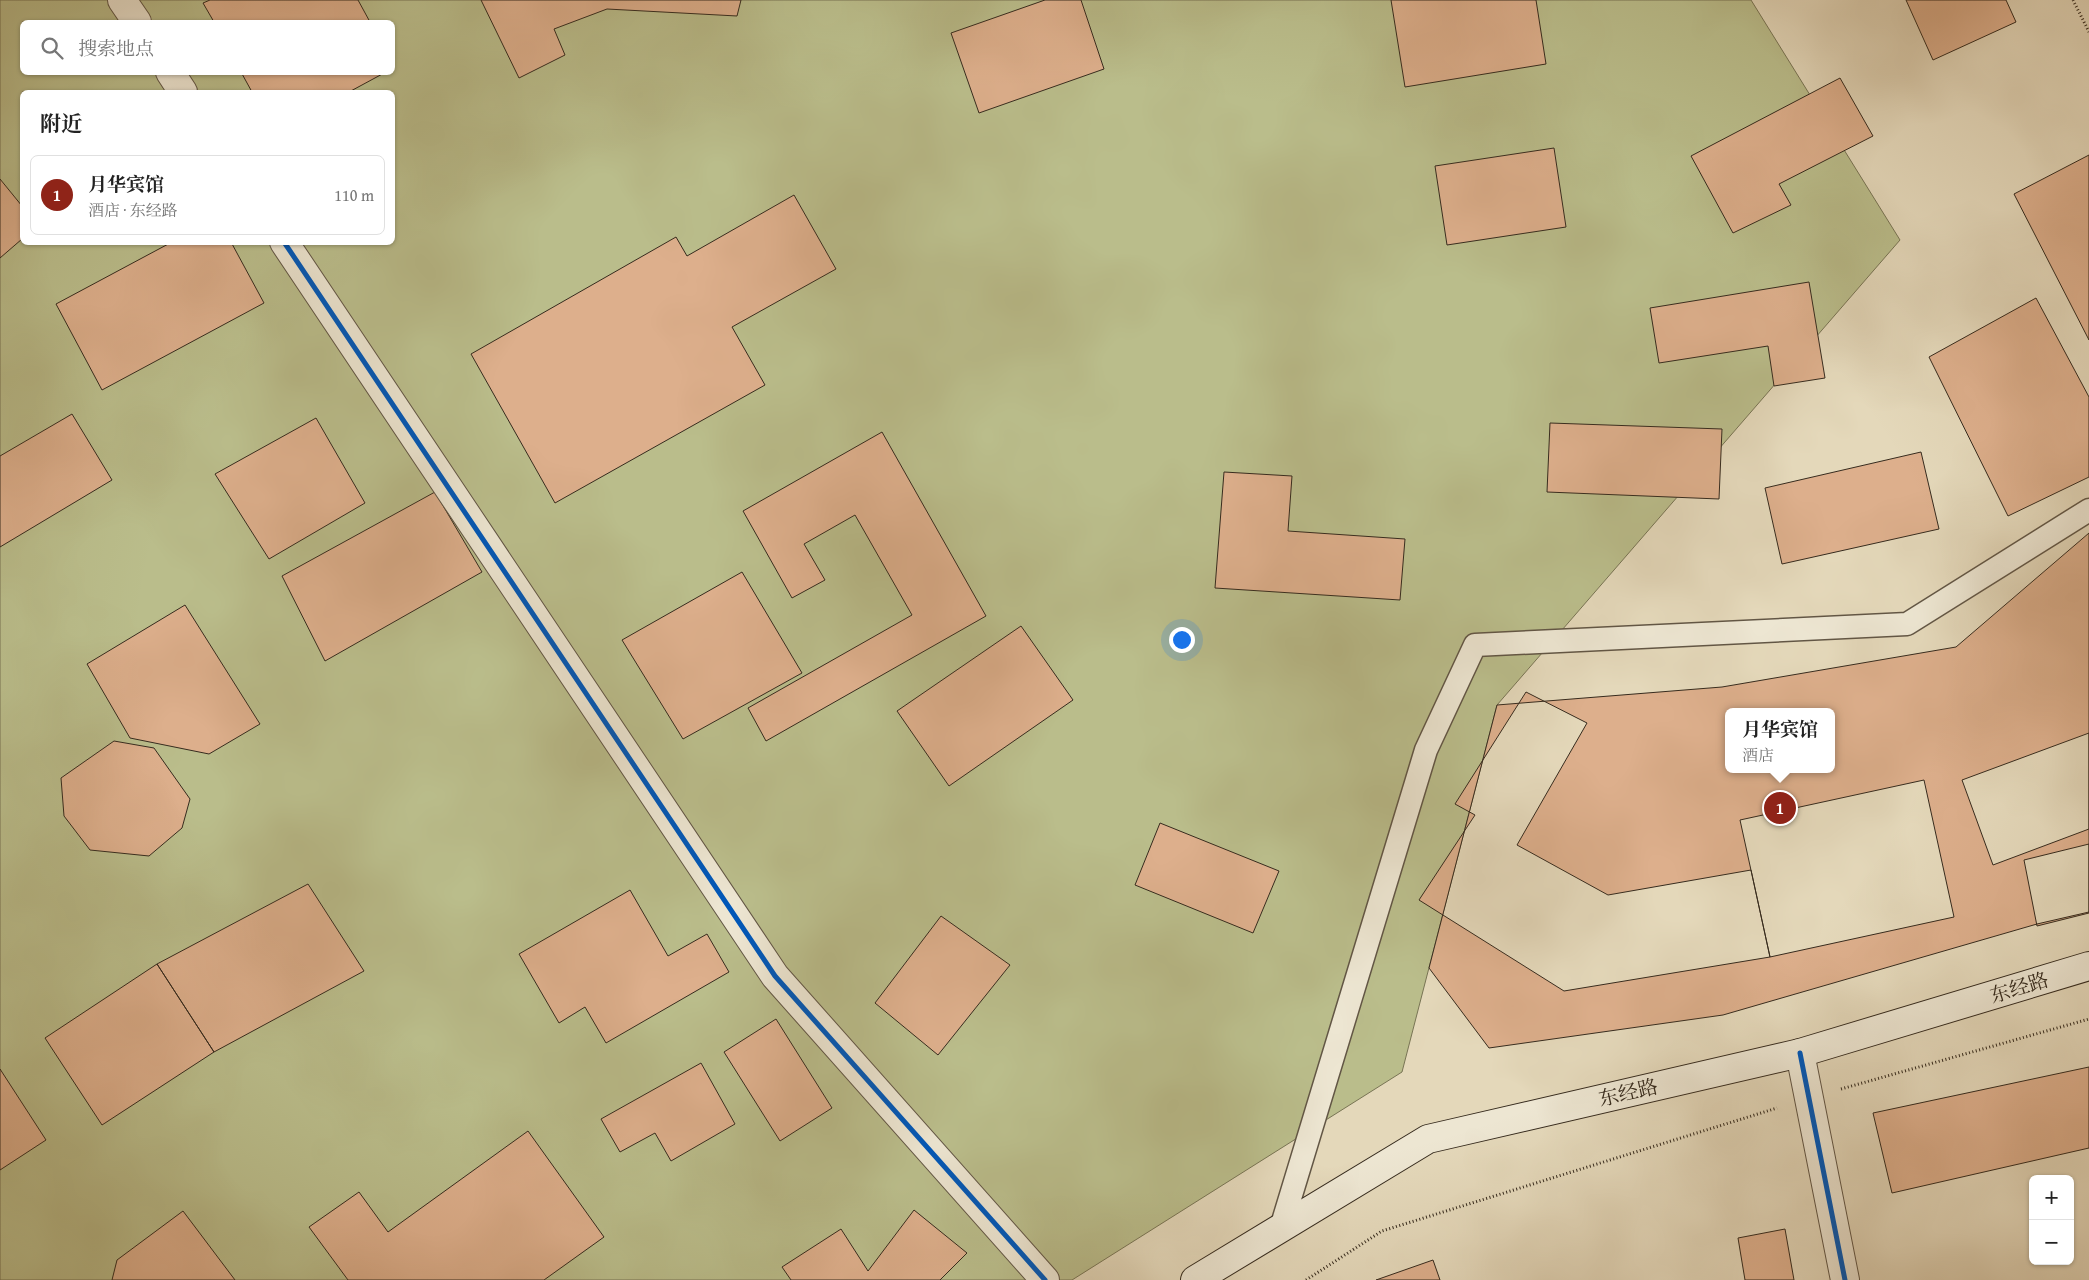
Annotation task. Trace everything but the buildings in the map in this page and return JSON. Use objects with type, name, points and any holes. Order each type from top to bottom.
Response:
[{"type":"street","points":[[122,0],[136,20]]},
{"type":"street","points":[[172,75],[183,90]]},
{"type":"street","points":[[286,245],[775,976],[1045,1280]]},
{"type":"street","name":"东经路","points":[[1195,1280],[1428,1138],[1800,1052],[2089,966]]},
{"type":"street","points":[[1800,1052],[1844,1280]]},
{"type":"lane","points":[[1281,1228],[1426,750],[1475,645],[1907,624],[2089,510]]},
{"type":"path","points":[[2073,0],[2089,32]]},
{"type":"path","points":[[1306,1280],[1382,1231],[1809,1098],[2089,1019]]},
{"type":"green space","points":[[0,0],[1751,0],[1900,240],[1497,705],[1402,1072],[1072,1280],[0,1280]]},
{"type":"cycle path","points":[[286,245],[775,976],[1045,1280]]},
{"type":"cycle path","points":[[1800,1053],[1845,1280]]},
{"type":"place","name":"月华宾馆","points":[[1780,808]]}]
